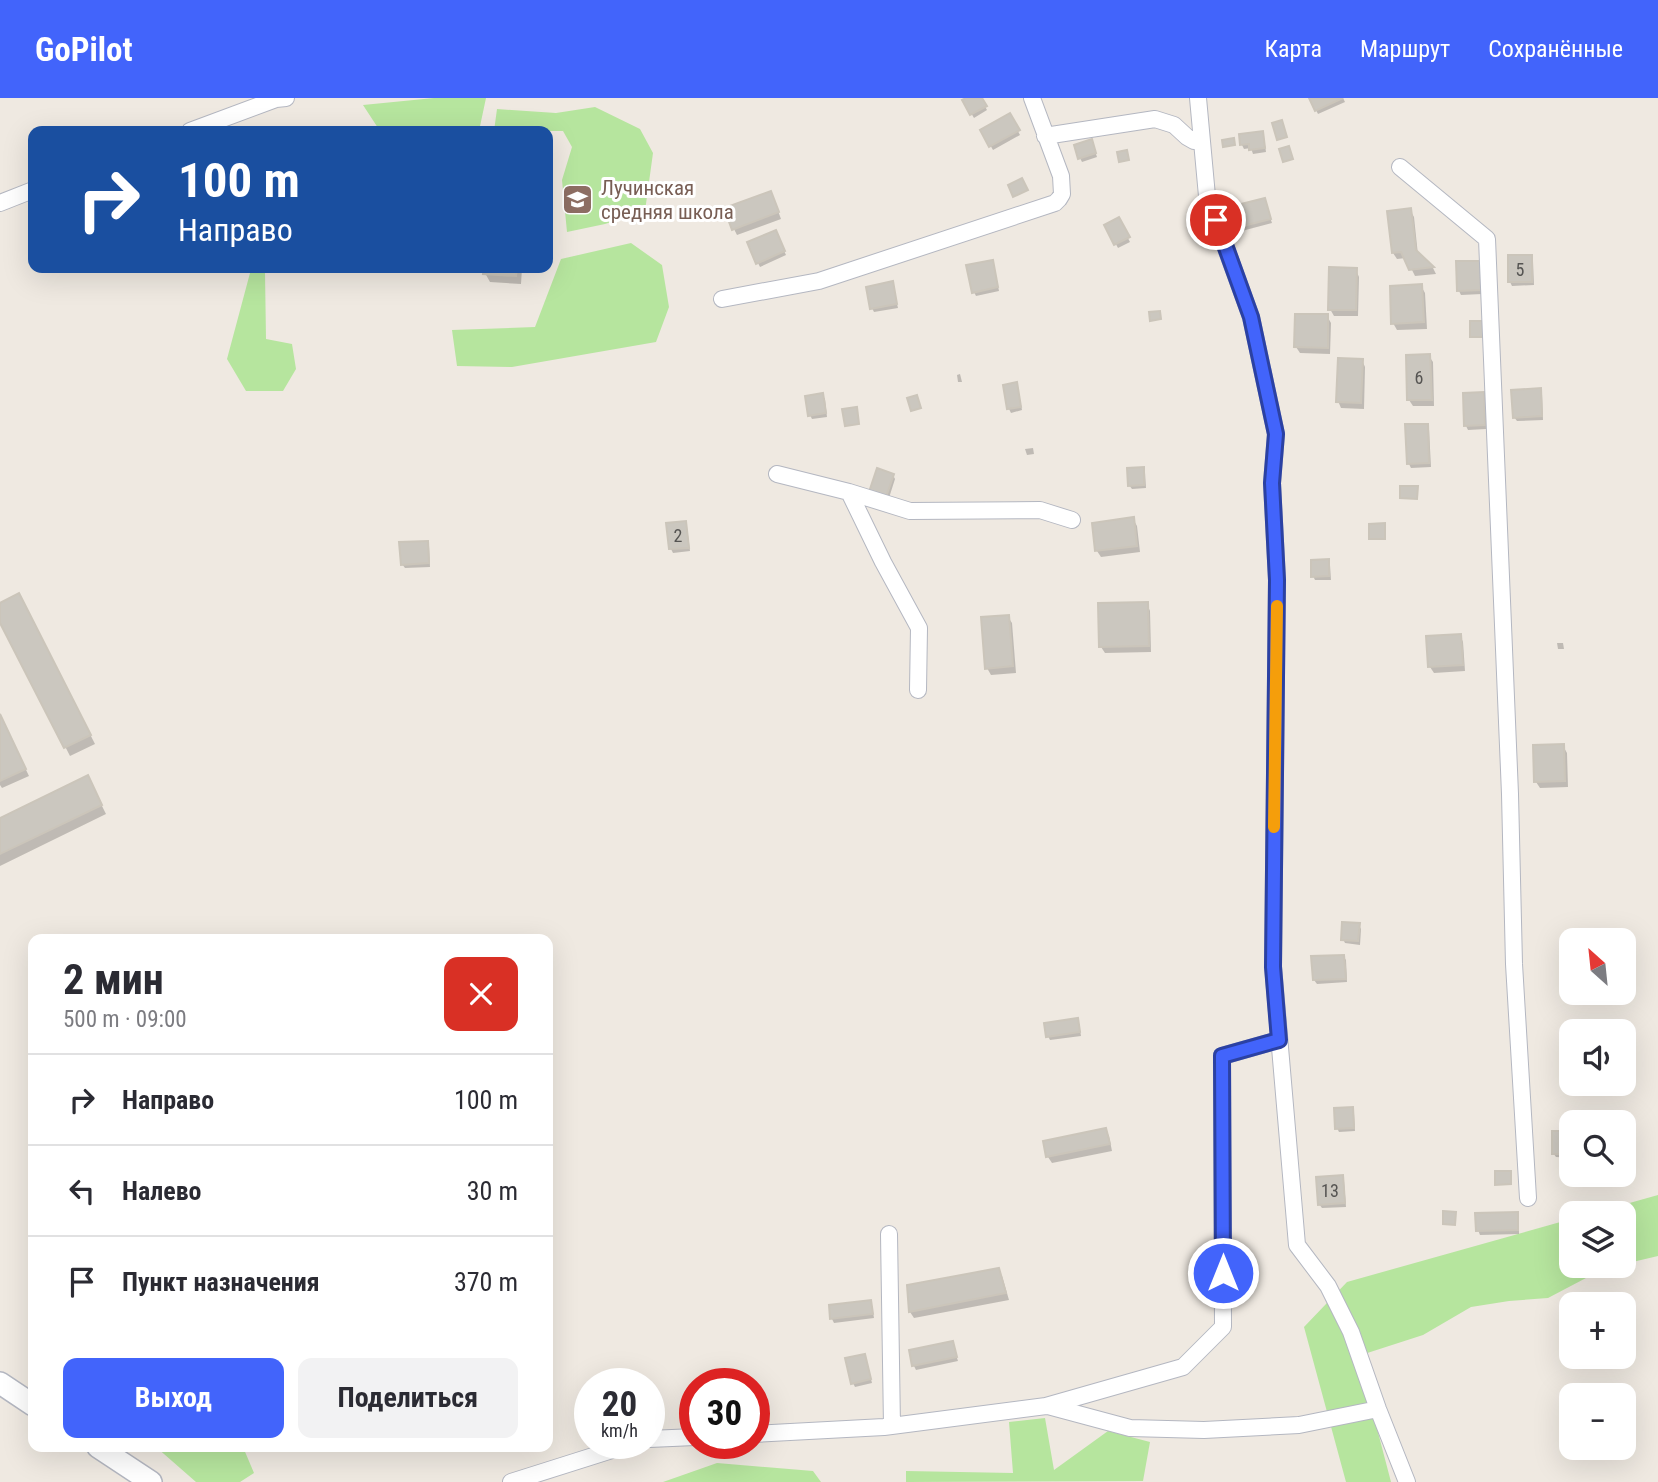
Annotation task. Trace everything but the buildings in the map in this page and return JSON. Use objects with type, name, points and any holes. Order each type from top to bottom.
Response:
[{"type":"street","points":[[203,126],[276,99],[286,98]]},
{"type":"street","points":[[722,299],[819,281],[1055,202],[1062,194],[1061,176],[1032,98]]},
{"type":"street","points":[[1198,98],[1207,196],[1251,317],[1276,434],[1272,483],[1277,580],[1273,967],[1297,1245],[1328,1286],[1351,1332],[1407,1482]]},
{"type":"street","points":[[1045,136],[1155,119],[1174,125],[1194,141],[1202,141]]},
{"type":"street","points":[[1400,167],[1487,239],[1509,766],[1514,964],[1528,1198]]},
{"type":"street","points":[[0,203],[28,192]]},
{"type":"street","points":[[777,474],[911,510],[1040,510],[1072,520]]},
{"type":"street","points":[[849,492],[919,628],[918,690]]},
{"type":"street","points":[[770,1433],[884,1427],[1046,1406],[1183,1367],[1223,1327],[1222,1056],[1279,1040]]},
{"type":"street","points":[[889,1234],[892,1426]]},
{"type":"street","points":[[0,1383],[28,1402]]},
{"type":"street","points":[[1046,1406],[1129,1428],[1204,1430],[1299,1425],[1378,1409]]},
{"type":"street","points":[[106,1452],[151,1482]]},
{"type":"street","points":[[511,1482],[584,1459]]},
{"type":"green space","points":[[434,98],[486,98],[480,126],[377,126],[363,105]]},
{"type":"green space","points":[[595,107],[640,129],[653,153],[645,211],[605,224],[567,232],[562,180],[572,147],[563,131],[553,131],[553,126],[495,126],[497,109],[556,113]]},
{"type":"green space","points":[[631,243],[662,265],[669,307],[656,342],[512,367],[457,366],[452,330],[535,327],[561,259]]},
{"type":"green space","points":[[250,273],[265,273],[266,339],[292,344],[296,369],[283,391],[246,391],[227,359]]},
{"type":"green space","points":[[1658,1195],[1658,1256],[1636,1261],[1636,1201]]},
{"type":"green space","points":[[1559,1222],[1559,1278],[1586,1278],[1548,1298],[1471,1307],[1423,1335],[1358,1356],[1391,1482],[1346,1482],[1304,1327],[1347,1282]]},
{"type":"green space","points":[[1045,1418],[1054,1470],[1108,1431],[1150,1442],[1143,1481],[906,1482],[906,1471],[1013,1473],[1009,1422]]},
{"type":"green space","points":[[162,1452],[245,1452],[254,1473],[240,1482],[196,1482]]},
{"type":"green space","points":[[717,1463],[813,1471],[821,1482],[663,1482]]},
{"type":"slow traffic","points":[[1274,827],[1277,606]]},
{"type":"place","name":"Лучинская средняя школа","points":[[578,200]]},
{"type":"route","points":[[1216,220],[1251,317],[1276,434],[1272,483],[1277,580],[1273,967],[1279,1040],[1222,1056],[1223,1273]]}]
